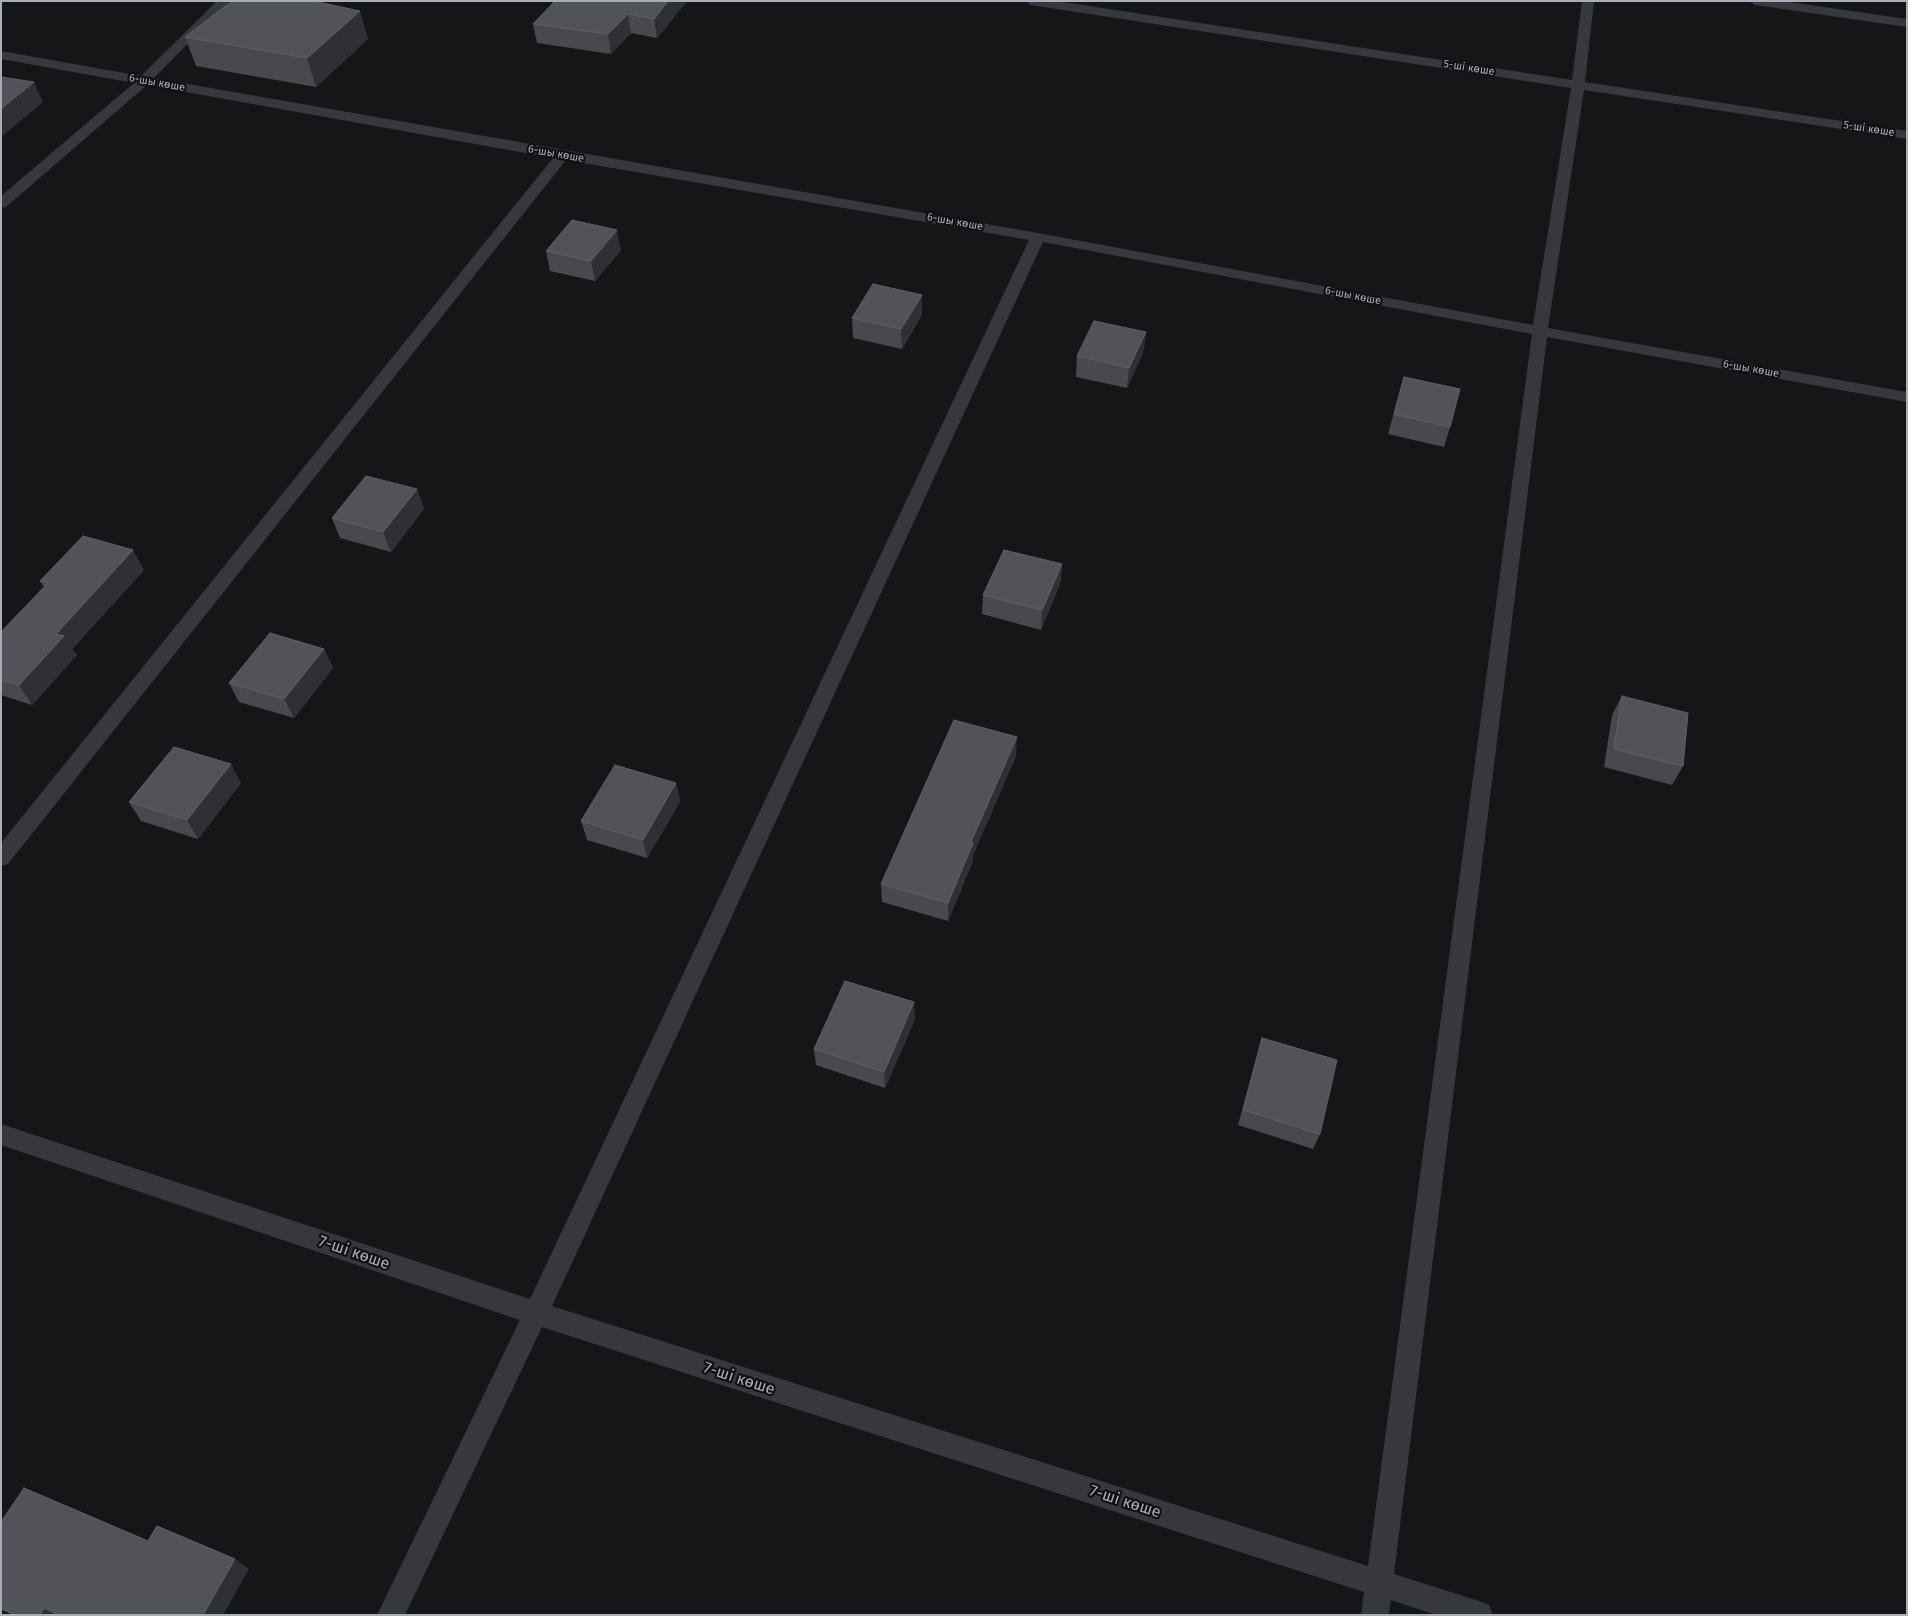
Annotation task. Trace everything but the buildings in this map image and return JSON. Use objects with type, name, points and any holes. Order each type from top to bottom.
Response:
[{"type":"lane","points":[[1,204],[144,81],[224,1]]},
{"type":"lane","name":"5-ші көше","points":[[1031,1],[1907,135]]},
{"type":"lane","points":[[1374,1615],[1540,332],[1578,85],[1588,1]]},
{"type":"lane","points":[[1755,1],[1907,23]]},
{"type":"lane","name":"6-шы көше","points":[[1,55],[562,155],[1038,237],[1540,332],[1907,397]]},
{"type":"lane","points":[[1,858],[562,155]]},
{"type":"lane","points":[[391,1615],[536,1314],[1038,237]]},
{"type":"lane","name":"7-ші көше","points":[[1,1134],[536,1314],[1480,1615]]}]
